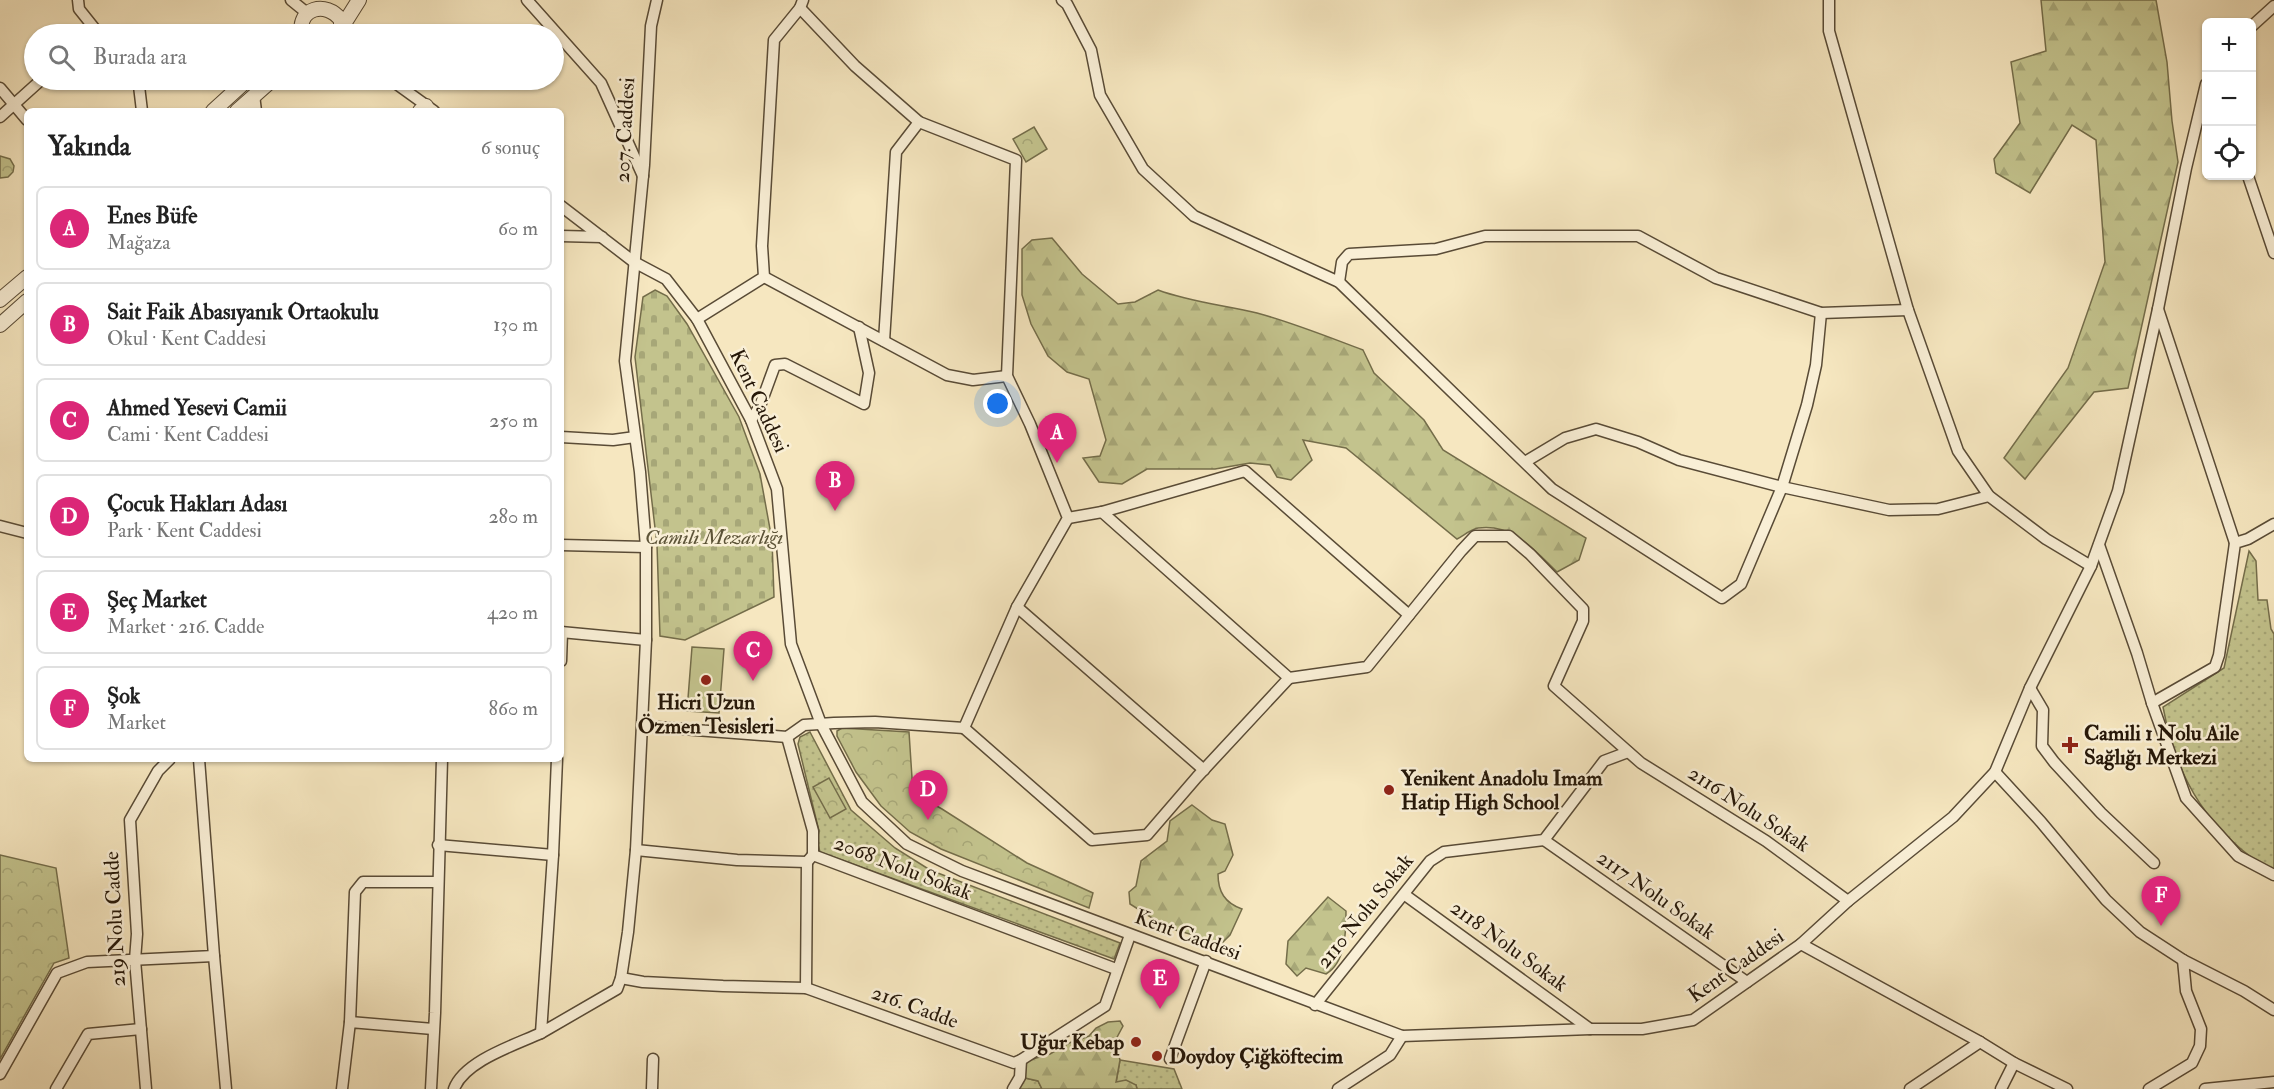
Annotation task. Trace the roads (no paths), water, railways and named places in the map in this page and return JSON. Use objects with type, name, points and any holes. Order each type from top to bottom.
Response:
[{"type":"street","points":[[78,0],[79,9],[88,24]]},
{"type":"street","points":[[291,0],[307,14]]},
{"type":"street","points":[[346,24],[359,0]]},
{"type":"street","points":[[527,0],[548,24]]},
{"type":"street","name":"207. Caddesi","points":[[621,978],[636,850],[646,640],[646,547],[636,437],[625,360],[643,176],[651,26],[657,0]]},
{"type":"street","points":[[1062,0],[1067,4],[1091,50],[1100,95],[1143,169],[1194,216],[1339,282],[1552,489],[1722,598],[1741,584],[1782,487],[1810,395],[1816,365],[1821,313]]},
{"type":"street","points":[[1829,0],[1828,31],[1908,310],[1958,451],[1989,496],[2046,539],[2091,566]]},
{"type":"street","points":[[301,24],[307,14],[329,4],[337,14],[340,24]]},
{"type":"street","points":[[764,276],[762,246],[774,40],[801,4],[855,66],[919,122],[1016,159],[1006,376],[1030,424],[1068,518]]},
{"type":"street","points":[[2256,22],[2274,6]]},
{"type":"street","points":[[564,42],[601,83],[643,176]]},
{"type":"street","points":[[0,88],[24,117]]},
{"type":"street","points":[[0,117],[29,90]]},
{"type":"street","points":[[139,90],[142,108]]},
{"type":"street","points":[[216,108],[236,90]]},
{"type":"street","points":[[240,108],[260,90]]},
{"type":"street","points":[[403,90],[426,108]]},
{"type":"street","points":[[254,95],[256,108]]},
{"type":"street","points":[[1801,944],[1848,901],[1953,817],[1995,772],[2030,688],[2091,566],[2118,491],[2202,101]]},
{"type":"street","points":[[884,341],[896,152],[919,122]]},
{"type":"street","points":[[2249,180],[2274,253]]},
{"type":"street","name":"Kent Caddesi","points":[[564,208],[634,262],[666,279],[697,319],[751,420],[777,489],[791,644],[821,724],[862,802],[907,844],[962,871],[1402,1036],[1641,1029],[1693,1020],[1801,944],[1980,1042],[2045,1084],[2067,1089]]},
{"type":"street","points":[[564,236],[602,237]]},
{"type":"street","points":[[1339,282],[1342,262],[1349,254],[1436,249],[1485,236],[1638,236],[1716,278],[1821,313],[1908,310]]},
{"type":"street","points":[[764,276],[947,375],[973,380],[1006,376]]},
{"type":"street","points":[[697,319],[764,276]]},
{"type":"street","points":[[0,300],[24,280]]},
{"type":"street","points":[[0,325],[24,304]]},
{"type":"street","points":[[2152,703],[2216,667],[2235,543],[2158,309]]},
{"type":"street","points":[[751,420],[760,406],[775,365],[785,364],[864,404],[869,373],[859,327]]},
{"type":"street","points":[[1525,462],[1565,438],[1596,429],[1638,442],[1679,460],[1782,487],[1889,510],[1938,509],[1989,496]]},
{"type":"street","points":[[564,437],[613,440],[636,437]]},
{"type":"street","points":[[643,726],[787,737],[804,725],[821,724],[875,722],[964,729],[1092,840],[1147,835],[1289,678],[1367,667],[1409,615],[1245,471],[1102,512],[1068,518]]},
{"type":"street","points":[[1102,512],[1289,678]]},
{"type":"street","points":[[964,729],[1017,607],[1068,518]]},
{"type":"street","points":[[2235,543],[2248,539],[2274,524]]},
{"type":"street","points":[[0,526],[24,532]]},
{"type":"street","name":"2116 Nolu Sokak","points":[[1409,615],[1475,536],[1509,536],[1530,554],[1583,609],[1583,621],[1554,686],[1641,763],[1766,841],[1848,901]]},
{"type":"street","points":[[564,545],[646,547]]},
{"type":"street","points":[[2099,545],[2186,798],[2238,856],[2274,875]]},
{"type":"street","points":[[1017,607],[1204,770]]},
{"type":"street","points":[[564,632],[646,640]]},
{"type":"street","points":[[2030,688],[2043,710],[2042,746],[2101,813],[2154,863]]},
{"type":"street","points":[[787,737],[813,831],[806,988]]},
{"type":"street","points":[[1544,840],[1604,762],[1628,752]]},
{"type":"street","name":"219 Nolu Cadde","points":[[146,1089],[135,960],[137,934],[130,820],[158,771],[167,762]]},
{"type":"street","points":[[199,762],[213,957],[226,1089]]},
{"type":"street","points":[[431,1089],[442,762]]},
{"type":"street","points":[[541,1033],[557,762]]},
{"type":"street","points":[[1995,772],[2049,831],[2106,900],[2140,932],[2183,960],[2244,991],[2274,1010]]},
{"type":"street","name":"2110 Nolu Sokak","points":[[1315,1005],[1430,861],[1444,852],[1544,840]]},
{"type":"street","name":"2117 Nolu Sokak","points":[[1544,840],[1747,981]]},
{"type":"street","points":[[438,845],[553,855]]},
{"type":"street","name":"2068 Nolu Sokak","points":[[636,850],[737,860],[810,859],[1116,969]]},
{"type":"street","points":[[342,1089],[350,1022],[355,892],[363,882],[438,882]]},
{"type":"street","name":"2118 Nolu Sokak","points":[[1405,895],[1590,1029]]},
{"type":"street","points":[[1013,1089],[1020,1077],[1022,1060],[1105,1006],[1116,969],[1130,935]]},
{"type":"street","points":[[0,1074],[57,973],[87,962],[213,957]]},
{"type":"street","points":[[2149,1089],[2192,1063],[2200,1046],[2201,1029],[2186,991],[2183,960]]},
{"type":"street","points":[[1170,1059],[1206,961]]},
{"type":"street","points":[[454,1089],[457,1082],[478,1062],[541,1033],[617,989],[621,978]]},
{"type":"street","name":"216. Cadde","points":[[621,978],[643,982],[806,988],[1014,1063],[1022,1060]]},
{"type":"street","points":[[350,1022],[433,1029]]},
{"type":"street","points":[[56,1089],[88,1034],[141,1029]]},
{"type":"street","points":[[1338,1089],[1390,1055],[1402,1036]]},
{"type":"street","points":[[1910,1089],[1980,1042]]},
{"type":"street","points":[[652,1089],[653,1059]]},
{"type":"street","points":[[2001,1089],[2014,1063]]},
{"type":"street","points":[[2205,1089],[2274,1082]]},
{"type":"place","name":"Enes Büfe","points":[[1057,463]]},
{"type":"place","name":"Sait Faik Abasıyanık Ortaokulu","points":[[835,511]]},
{"type":"place","name":"Hicri Uzun Özmen Tesisleri","points":[[706,680]]},
{"type":"place","name":"Ahmed Yesevi Camii","points":[[753,681]]},
{"type":"place","name":"Camili 1 Nolu Aile Sağlığı Merkezi","points":[[2070,745]]},
{"type":"place","name":"Yenikent Anadolu Imam Hatip High School","points":[[1389,790]]},
{"type":"place","name":"Çocuk Hakları Adası","points":[[928,820]]},
{"type":"place","name":"Şok","points":[[2161,926]]},
{"type":"place","name":"Şeç Market","points":[[1160,1009]]},
{"type":"place","name":"Uğur Kebap","points":[[1136,1042]]},
{"type":"place","name":"Doydoy Çiğköftecim","points":[[1157,1056]]},
{"type":"park label","name":"Camili Mezarlığı","points":[[714,537]]}]
